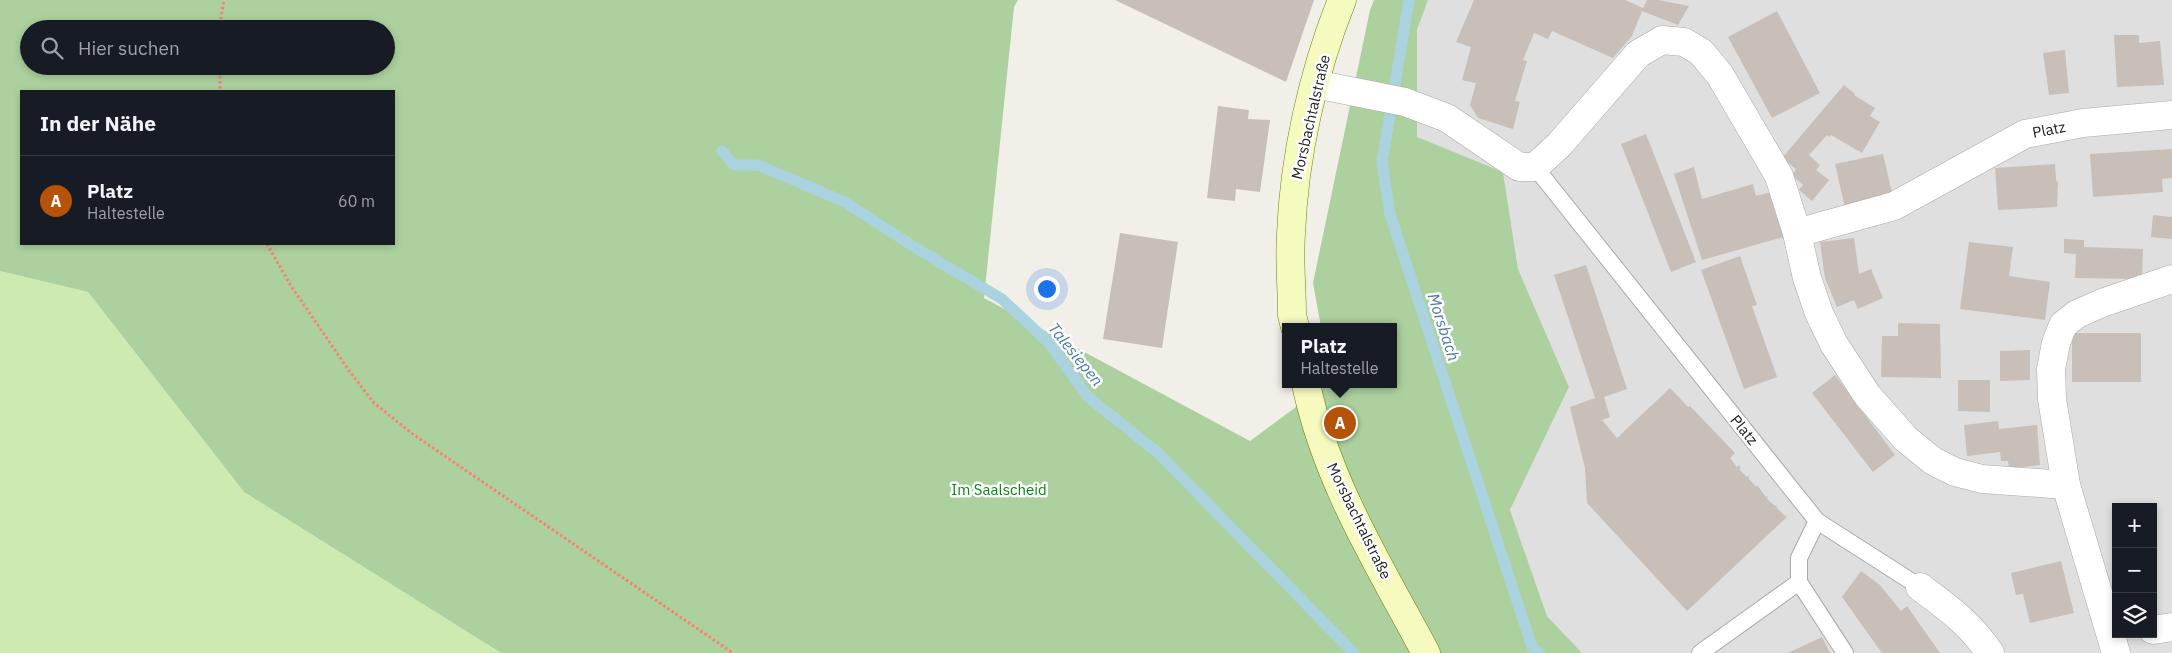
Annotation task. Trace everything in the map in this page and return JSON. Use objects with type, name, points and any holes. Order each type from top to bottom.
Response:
[{"type":"main road","name":"Morsbachtalstraße","points":[[1294,323],[1292,315],[1291,235],[1297,165],[1316,84],[1342,0]]},
{"type":"main road","name":"Morsbachtalstraße","points":[[1307,388],[1321,439],[1348,506],[1426,653]]},
{"type":"street","points":[[1316,84],[1405,102],[1446,118],[1518,167],[1536,167],[1559,144],[1638,54],[1662,40],[1684,42],[1701,52],[1720,75],[1779,176],[1797,233],[1807,278],[1819,313],[1834,344],[1867,395],[1906,439],[1933,461],[1955,472],[1982,479],[2066,485]]},
{"type":"street","name":"Platz","points":[[1797,233],[1894,206],[2026,134],[2083,123],[2172,116]]},
{"type":"street","points":[[2118,641],[2066,485],[2052,399],[2051,369],[2056,343],[2063,325],[2077,314],[2102,303],[2172,279]]},
{"type":"street","name":"Platz","points":[[1920,586],[1977,633],[1990,653]]},
{"type":"street","points":[[2157,629],[2172,627]]},
{"type":"lane","name":"Platz","points":[[1536,167],[1817,522],[1920,586]]},
{"type":"lane","points":[[1817,522],[1799,558],[1800,582],[1845,653]]},
{"type":"lane","points":[[1700,653],[1800,582]]},
{"type":"path","points":[[221,20],[224,0]]},
{"type":"path","points":[[220,75],[220,90]]},
{"type":"path","points":[[268,245],[291,286],[350,372],[374,403],[414,435],[733,653]]},
{"type":"shaded area","points":[[1428,0],[2172,0],[2172,653],[1582,653],[1547,616],[1510,510],[1569,387],[1518,269],[1503,172],[1417,138],[1417,30]]},
{"type":"green space","name":"Im Saalscheid","points":[[0,0],[1018,0],[1014,7],[984,298],[1250,441],[1322,388],[1397,388],[1397,323],[1320,323],[1313,283],[1370,10],[1374,0],[1428,0],[1417,30],[1417,137],[1503,172],[1518,269],[1569,387],[1510,510],[1547,616],[1582,653],[501,653],[244,492],[88,292],[0,271]]},
{"type":"green space","points":[[0,271],[88,292],[244,492],[501,653],[0,653]]},
{"type":"building","points":[[1115,0],[1314,0],[1286,82]]},
{"type":"building","points":[[1474,0],[1625,0],[1643,8],[1647,0],[1658,0],[1689,6],[1678,25],[1642,11],[1632,36],[1613,58],[1552,31],[1548,39],[1534,33],[1523,60],[1527,61],[1515,101],[1520,102],[1513,129],[1478,118],[1470,105],[1476,83],[1462,80],[1471,47],[1456,42]]},
{"type":"building","points":[[1777,11],[1820,93],[1772,118],[1728,37]]},
{"type":"building","points":[[2114,35],[2139,35],[2139,43],[2160,41],[2164,85],[2117,87]]},
{"type":"building","points":[[2065,50],[2069,93],[2049,95],[2043,53]]},
{"type":"building","points":[[1844,85],[1854,95],[1875,108],[1870,116],[1880,122],[1862,153],[1831,135],[1829,137],[1827,135],[1809,155],[1820,165],[1816,170],[1829,180],[1812,201],[1799,190],[1803,185],[1792,175],[1796,169],[1782,158]]},
{"type":"building","points":[[1218,106],[1249,110],[1248,119],[1270,120],[1260,192],[1236,189],[1235,201],[1207,198]]},
{"type":"building","points":[[1646,134],[1696,262],[1671,272],[1621,144]]},
{"type":"building","points":[[2172,149],[2172,178],[2162,179],[2163,192],[2093,197],[2090,154]]},
{"type":"building","points":[[1883,154],[1893,197],[1845,208],[1835,164]]},
{"type":"building","points":[[2055,164],[2056,180],[2058,182],[2057,207],[1998,210],[1995,168]]},
{"type":"building","points":[[1694,167],[1702,199],[1753,184],[1756,196],[1772,192],[1784,237],[1702,260],[1674,174]]},
{"type":"building","points":[[2153,215],[2172,217],[2172,239],[2151,237]]},
{"type":"building","points":[[1120,233],[1178,242],[1162,348],[1103,339]]},
{"type":"building","points":[[1854,238],[1859,274],[1871,269],[1883,298],[1858,309],[1854,300],[1837,307],[1825,278],[1820,242]]},
{"type":"building","points":[[2064,239],[2084,240],[2084,247],[2143,249],[2142,275],[2137,279],[2075,278],[2076,254],[2064,253]]},
{"type":"building","points":[[1969,242],[2013,247],[2009,276],[2050,282],[2045,320],[1960,309]]},
{"type":"building","points":[[1740,256],[1757,305],[1752,306],[1777,377],[1744,389],[1701,270]]},
{"type":"building","points":[[1586,265],[1627,389],[1604,397],[1610,417],[1602,420],[1617,438],[1670,388],[1735,453],[1730,458],[1737,467],[1739,465],[1741,468],[1739,469],[1747,477],[1749,476],[1749,479],[1756,487],[1757,485],[1766,497],[1768,496],[1767,499],[1776,505],[1787,517],[1687,611],[1587,503],[1585,468],[1570,407],[1595,398],[1554,275]]},
{"type":"building","points":[[1898,323],[1940,324],[1941,378],[1881,377],[1882,336],[1898,336]]},
{"type":"building","points":[[2072,333],[2141,333],[2141,382],[2072,382]]},
{"type":"building","points":[[2030,350],[2030,380],[2000,381],[2000,351]]},
{"type":"building","points":[[1835,375],[1895,455],[1873,472],[1812,393]]},
{"type":"building","points":[[1958,380],[1990,380],[1990,412],[1958,411]]},
{"type":"building","points":[[1998,421],[1999,429],[2037,425],[2040,465],[2009,469],[2008,461],[2001,461],[2000,452],[1967,456],[1964,425]]},
{"type":"building","points":[[2061,561],[2074,613],[2030,623],[2023,594],[2016,595],[2011,573]]},
{"type":"building","points":[[1861,571],[1880,585],[1901,611],[1907,606],[1940,653],[1882,653],[1842,597]]},
{"type":"building","points":[[1822,637],[1830,653],[1788,653]]},
{"type":"waterway","name":"Morsbach","points":[[1409,0],[1382,162],[1390,214],[1532,647],[1539,653]]},
{"type":"waterway","name":"Talesiepen","points":[[722,151],[734,165],[758,165],[845,202],[919,250],[1002,299],[1049,343],[1088,397],[1158,453],[1354,653]]},
{"type":"place","name":"Platz","points":[[1340,423]]}]
